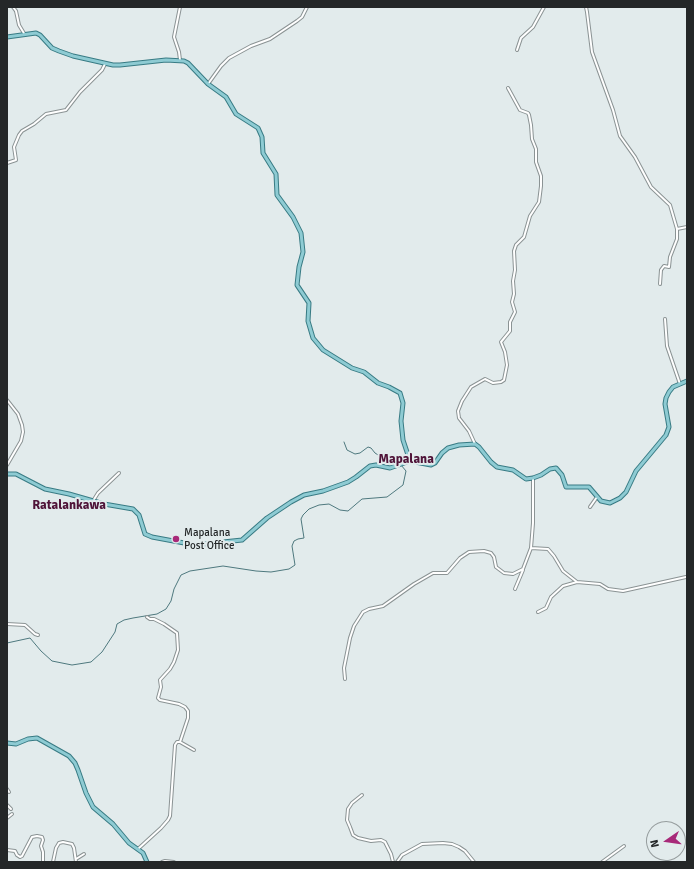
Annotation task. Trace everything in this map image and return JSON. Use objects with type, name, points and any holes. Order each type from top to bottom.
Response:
[{"type":"main road","points":[[7,37],[36,33],[40,35],[52,48],[59,51],[73,56],[120,65],[180,60],[188,63],[208,84],[226,98],[236,114],[258,128],[263,153],[276,174],[277,195],[293,218],[301,233],[303,252],[299,267],[297,285],[309,303],[308,321],[312,338],[328,354],[352,368],[364,372],[378,383],[389,386],[400,394],[403,403],[401,421],[403,440],[410,461]]},
{"type":"main road","points":[[7,474],[16,474],[45,489],[133,509],[139,515],[145,534],[152,537],[195,545],[242,540],[267,518],[291,502],[304,495],[323,491],[348,482],[370,466],[376,465],[390,468],[410,461],[431,465],[435,464],[442,453],[448,448],[460,445],[475,444],[480,447],[491,462],[497,467],[513,470],[526,479],[533,478],[550,469],[556,468],[560,472],[566,487],[589,487],[601,501],[610,503],[620,498],[626,492],[636,471],[666,435],[669,427],[665,404],[666,398],[671,390],[687,381]]},
{"type":"main road","points":[[7,743],[16,744],[28,739],[37,738],[69,756],[75,763],[93,807],[113,824],[129,843],[143,853],[148,861]]},
{"type":"street","points":[[13,7],[25,35]]},
{"type":"street","points":[[180,7],[174,37],[180,60]]},
{"type":"street","points":[[208,84],[229,58],[251,46],[270,39],[302,17],[307,7]]},
{"type":"street","points":[[517,50],[521,38],[533,27],[544,7]]},
{"type":"street","points":[[586,7],[592,52],[613,110],[620,136],[635,157],[651,187],[670,205],[677,229],[677,239],[670,257],[669,267],[664,266],[661,270],[660,284]]},
{"type":"street","points":[[7,163],[16,160],[14,147],[22,131],[34,124],[46,114],[66,110],[80,92],[102,70],[106,63]]},
{"type":"street","points":[[475,444],[469,431],[459,418],[458,411],[462,401],[471,387],[485,379],[493,383],[504,380],[507,365],[502,342],[510,331],[510,322],[515,312],[512,302],[514,294],[513,281],[515,270],[514,251],[516,245],[524,237],[530,216],[538,202],[541,186],[541,176],[536,162],[536,149],[532,139],[530,115],[520,110],[508,88]]},
{"type":"street","points":[[677,229],[687,227]]},
{"type":"street","points":[[665,319],[667,346],[680,384]]},
{"type":"street","points":[[7,400],[18,414],[23,432],[21,440],[7,465]]},
{"type":"street","points":[[93,501],[98,493],[119,473]]},
{"type":"street","points":[[515,588],[531,548],[534,510],[533,478]]},
{"type":"street","points":[[590,507],[597,497]]},
{"type":"street","points":[[531,548],[548,549],[563,571],[578,582]]},
{"type":"street","points":[[345,679],[344,668],[350,638],[354,626],[363,612],[383,606],[414,584],[433,573],[447,573],[460,558],[469,552],[484,551],[491,553],[494,556],[496,567],[504,573],[513,574],[523,569]]},
{"type":"street","points":[[538,612],[546,608],[551,597],[563,586],[578,582],[600,584],[608,589],[623,591],[686,577]]},
{"type":"street","points":[[138,850],[161,828],[170,816],[175,745],[177,742],[180,742],[188,718],[188,711],[185,707],[180,704],[160,700],[158,698],[161,687],[160,680],[170,670],[178,650],[177,633],[164,624],[147,617]]},
{"type":"street","points":[[7,624],[25,625],[38,635]]},
{"type":"street","points":[[180,742],[194,750]]},
{"type":"street","points":[[362,795],[352,803],[348,809],[347,820],[353,835],[363,840],[381,840],[385,842],[394,862]]},
{"type":"street","points":[[7,805],[11,809]]},
{"type":"street","points":[[7,818],[12,814]]},
{"type":"street","points":[[7,850],[15,851],[20,857],[22,856],[32,836],[42,837],[43,840],[41,846],[43,852],[43,862]]},
{"type":"street","points":[[53,862],[56,848],[59,843],[63,842],[72,844],[76,861],[84,854]]},
{"type":"street","points":[[397,862],[402,855],[422,844],[452,844],[465,851],[474,862]]},
{"type":"street","points":[[602,862],[624,846]]},
{"type":"street","points":[[162,862],[174,862]]},
{"type":"waterway","points":[[344,442],[347,450],[355,454],[360,453],[368,447],[389,462],[399,463]]},
{"type":"waterway","points":[[7,643],[30,638],[52,661],[72,665],[91,662],[102,652],[115,632],[117,624],[124,620],[157,614],[166,609],[171,601],[174,589],[181,575],[190,571],[223,566],[271,572],[289,569],[295,565],[292,546],[294,541],[304,538],[301,519],[309,509],[319,505],[329,504],[340,510],[348,511],[362,499],[387,497],[403,485],[406,471],[401,465]]},
{"type":"place","name":"Mapalana Post Office","points":[[176,539]]},
{"type":"district","name":"Mapalana","points":[[406,460]]},
{"type":"district","name":"Ratalankawa","points":[[69,506]]}]
